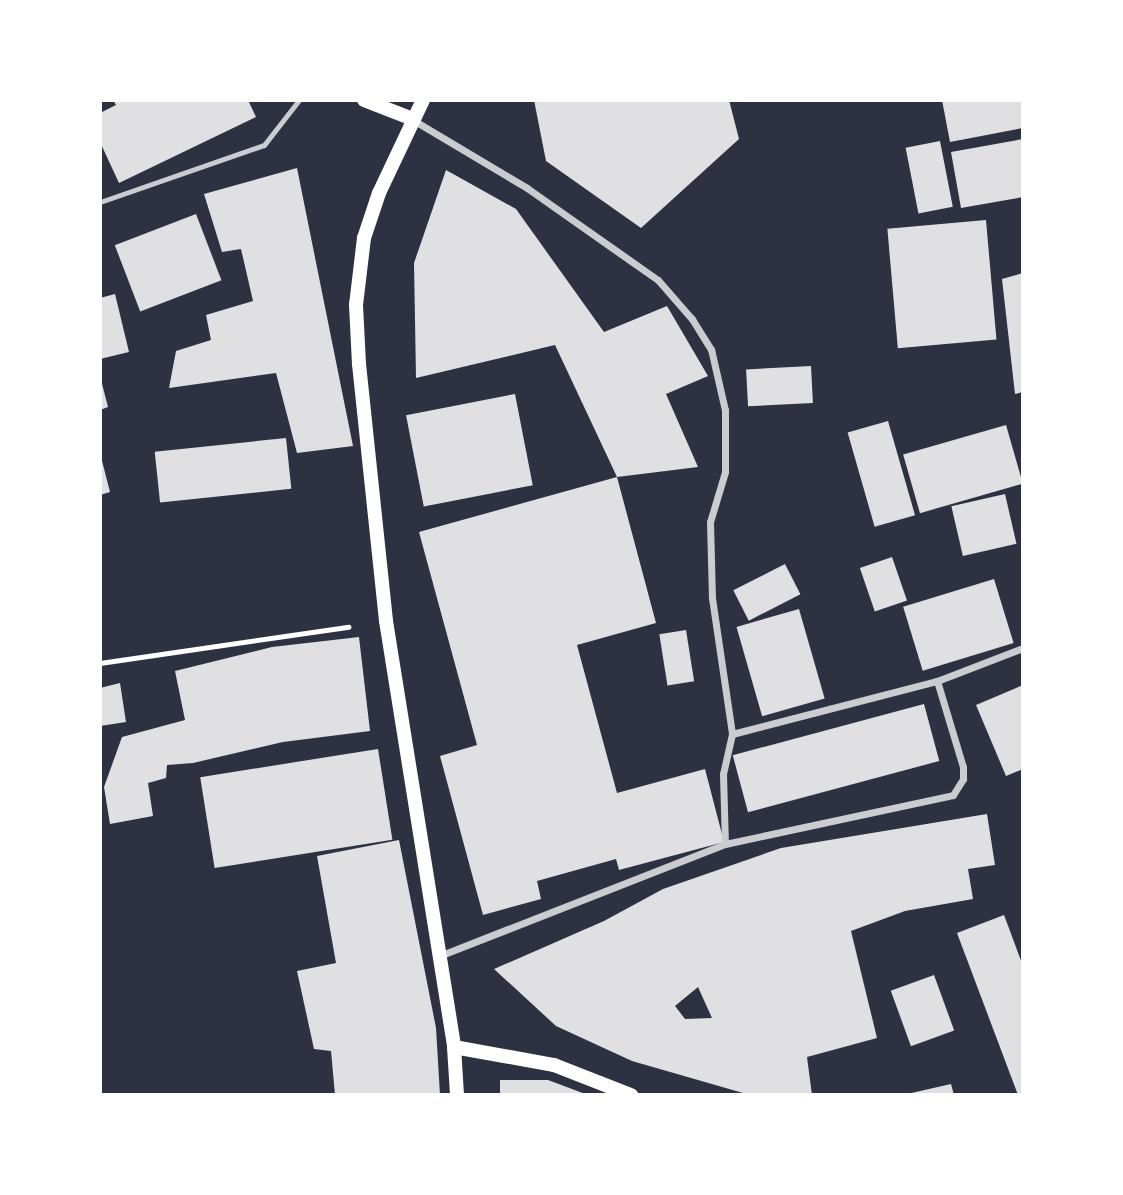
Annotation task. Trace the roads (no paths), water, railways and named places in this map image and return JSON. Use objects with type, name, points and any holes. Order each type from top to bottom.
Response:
[{"type":"main road","points":[[364,100],[412,120]]},
{"type":"main road","points":[[423,100],[379,193],[364,238],[356,305],[359,364],[386,621],[454,1047],[457,1095]]},
{"type":"main road","points":[[454,1047],[554,1065],[631,1095]]},
{"type":"street","points":[[412,120],[527,188],[658,280],[692,319],[711,349],[725,410],[725,472],[710,522],[712,598],[732,734],[723,774],[725,844]]},
{"type":"street","points":[[732,734],[937,681],[1023,648]]},
{"type":"street","points":[[438,956],[725,844],[953,795],[963,779],[963,767],[937,681]]},
{"type":"lane","points":[[100,202],[264,145],[299,100]]}]
